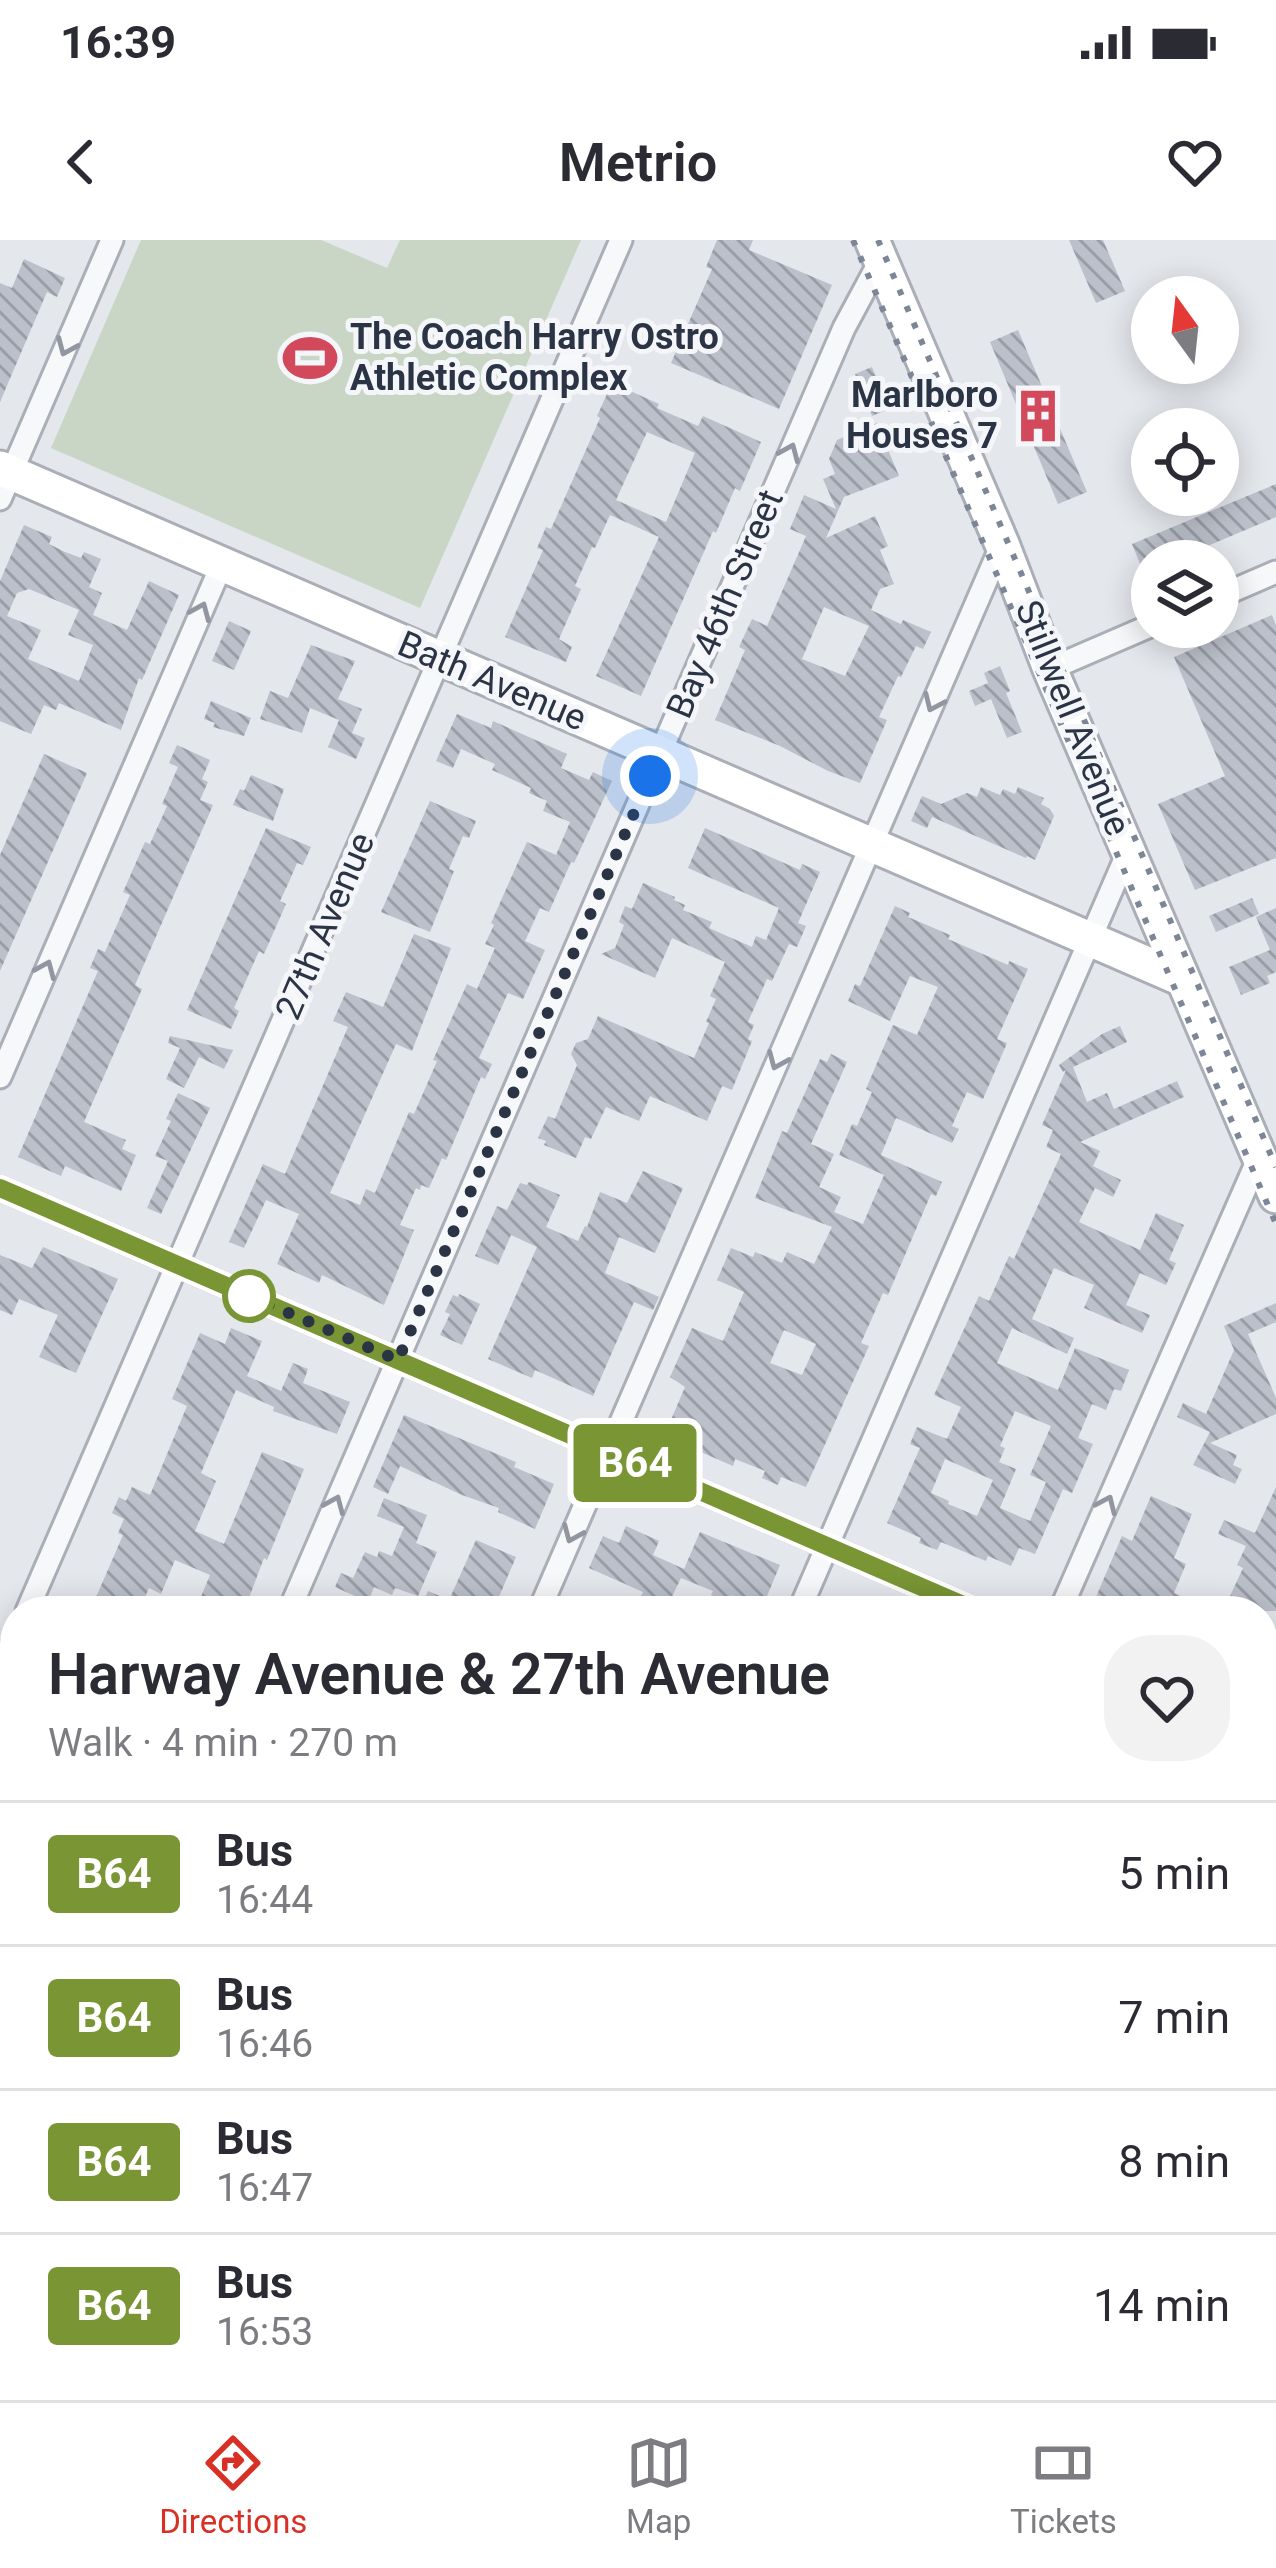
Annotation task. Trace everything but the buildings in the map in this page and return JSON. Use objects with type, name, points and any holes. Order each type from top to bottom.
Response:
[{"type":"street","points":[[4,480],[112,240]]},
{"type":"street","name":"27th Avenue","points":[[34,1596],[622,240]]},
{"type":"street","name":"Stillwell Avenue","points":[[876,250],[1276,1196]]},
{"type":"street","name":"Bay 46th Street","points":[[296,1596],[876,250]]},
{"type":"street","name":"Bath Avenue","points":[[4,480],[222,564],[1182,979]]},
{"type":"street","points":[[545,1596],[1002,544]]},
{"type":"street","points":[[0,1077],[222,564]]},
{"type":"street","points":[[1239,588],[1276,572]]},
{"type":"street","points":[[1050,669],[1131,635]]},
{"type":"street","points":[[805,1596],[1128,852]]},
{"type":"street","points":[[1067,1596],[1259,1156]]},
{"type":"street","points":[[0,1188],[942,1596]]},
{"type":"green space","name":"The Coach Harry Ostro Athletic Complex","points":[[141,240],[321,240],[387,268],[400,240],[581,240],[420,608],[51,448]]},
{"type":"railway","points":[[853,240],[1276,1224]]},
{"type":"railway","points":[[878,240],[1276,1167]]},
{"type":"bus line","name":"B64","points":[[0,1188],[942,1596]]},
{"type":"place","name":"The Coach Harry Ostro Athletic Complex","points":[[310,358]]},
{"type":"place","name":"Marlboro Houses 7","points":[[1038,416]]},
{"type":"route","points":[[249,1296],[398,1360],[650,776]]}]
